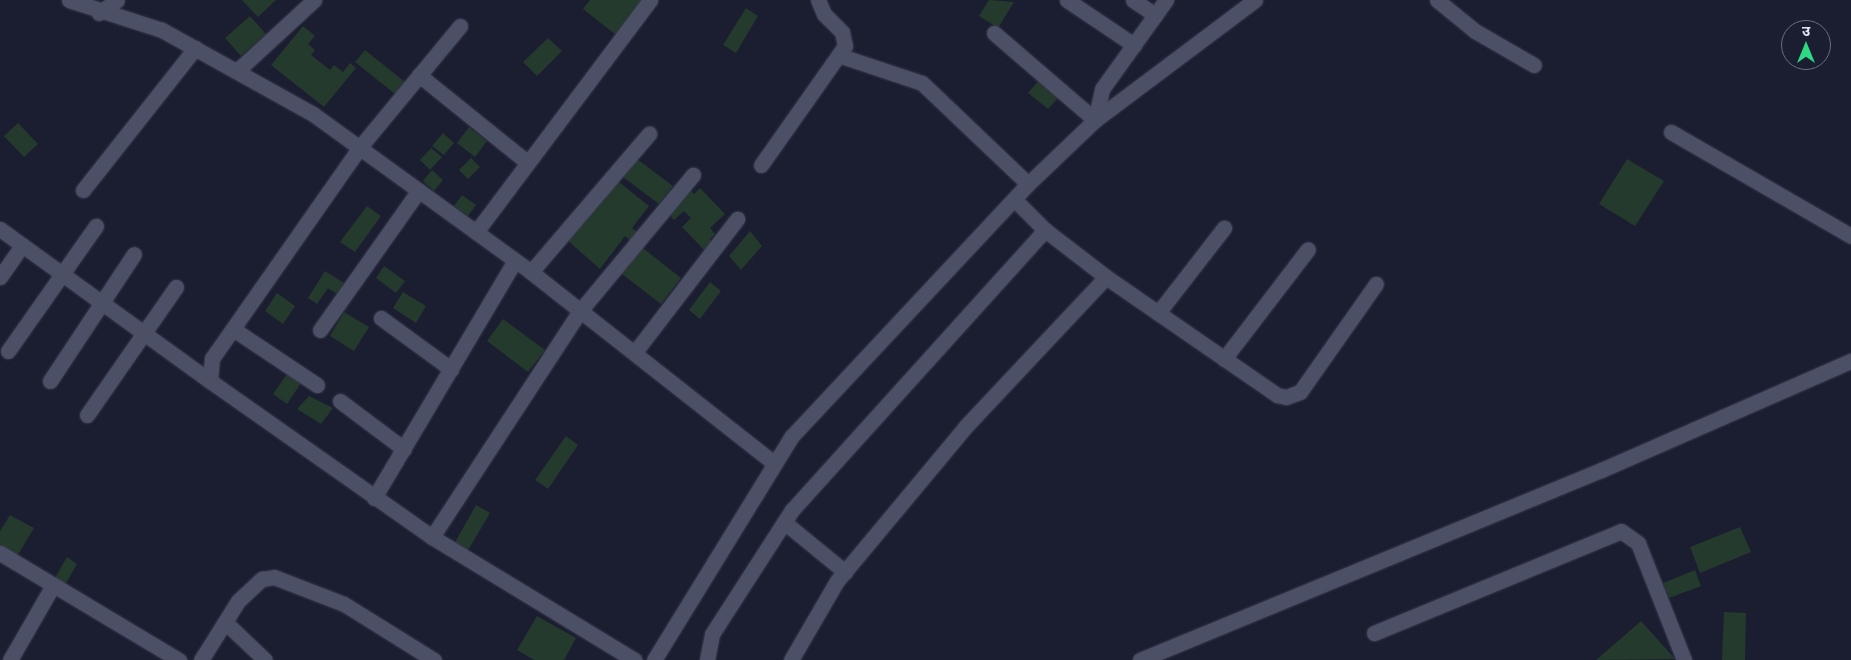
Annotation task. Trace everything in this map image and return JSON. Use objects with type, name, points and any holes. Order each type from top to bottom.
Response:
[{"type":"street","points":[[69,0],[99,13],[143,22],[195,48],[237,71],[360,146],[531,272],[774,463]]},
{"type":"street","points":[[99,13],[117,0]]},
{"type":"street","points":[[237,71],[314,0]]},
{"type":"street","points":[[476,232],[650,0]]},
{"type":"street","points":[[761,165],[841,56],[845,39],[824,14],[818,0]]},
{"type":"street","points":[[1067,0],[1134,45]]},
{"type":"street","points":[[1133,0],[1155,15]]},
{"type":"street","points":[[1095,120],[1102,89],[1166,0]]},
{"type":"street","points":[[654,660],[792,436],[1028,184],[1095,120],[1255,0]]},
{"type":"street","points":[[1437,0],[1475,31],[1534,65]]},
{"type":"street","points":[[210,381],[208,368],[212,358],[360,146],[460,26]]},
{"type":"street","points":[[994,34],[1095,120]]},
{"type":"street","points":[[83,190],[195,48]]},
{"type":"street","points":[[841,56],[922,83],[1028,184]]},
{"type":"street","points":[[419,75],[528,163]]},
{"type":"street","points":[[1671,132],[1851,236]]},
{"type":"street","points":[[531,272],[649,134]]},
{"type":"street","points":[[432,537],[580,311],[693,175]]},
{"type":"street","points":[[320,330],[419,190]]},
{"type":"street","points":[[1014,199],[1045,230],[1106,277],[1277,395],[1294,396],[1376,284]]},
{"type":"street","points":[[635,352],[737,219]]},
{"type":"street","points":[[8,351],[61,272],[96,226]]},
{"type":"street","points":[[1158,313],[1224,228]]},
{"type":"street","points":[[0,229],[374,498],[432,537],[634,660]]},
{"type":"street","points":[[706,660],[712,634],[784,522],[1045,230]]},
{"type":"street","points":[[0,277],[22,244]]},
{"type":"street","points":[[1224,359],[1308,249]]},
{"type":"street","points":[[50,381],[134,254]]},
{"type":"street","points":[[374,498],[515,261]]},
{"type":"street","points":[[791,660],[845,572],[966,426],[1106,277]]},
{"type":"street","points":[[87,415],[176,287]]},
{"type":"street","points":[[381,318],[451,369]]},
{"type":"street","points":[[233,329],[317,385]]},
{"type":"street","points":[[1140,660],[1601,470],[1851,361]]},
{"type":"street","points":[[340,402],[404,448]]},
{"type":"street","points":[[784,522],[845,572]]},
{"type":"street","points":[[1374,633],[1621,530],[1638,543],[1684,660]]},
{"type":"street","points":[[0,553],[52,588],[179,660]]},
{"type":"street","points":[[201,660],[238,601],[262,579],[289,579],[344,604],[434,660]]},
{"type":"street","points":[[10,660],[52,588]]},
{"type":"street","points":[[225,622],[265,660]]},
{"type":"building","points":[[242,0],[276,0],[258,17]]},
{"type":"building","points":[[590,0],[644,0],[616,35],[583,9]]},
{"type":"building","points":[[989,0],[1014,2],[998,28],[979,16]]},
{"type":"building","points":[[746,8],[758,16],[736,53],[723,45]]},
{"type":"building","points":[[250,16],[266,34],[241,56],[225,38]]},
{"type":"building","points":[[303,26],[315,36],[308,44],[315,50],[311,55],[330,70],[334,65],[343,72],[350,63],[356,68],[324,107],[271,65]]},
{"type":"building","points":[[548,38],[562,51],[537,76],[523,62]]},
{"type":"building","points":[[365,50],[405,82],[395,94],[355,62]]},
{"type":"building","points":[[1039,80],[1059,97],[1048,109],[1028,93]]},
{"type":"building","points":[[18,123],[38,144],[24,157],[4,136]]},
{"type":"building","points":[[469,127],[487,141],[475,157],[457,143]]},
{"type":"building","points":[[443,133],[454,143],[444,155],[432,146]]},
{"type":"building","points":[[431,148],[442,157],[430,170],[420,160]]},
{"type":"building","points":[[471,158],[480,167],[468,179],[459,170]]},
{"type":"building","points":[[637,159],[673,186],[659,204],[623,177]]},
{"type":"building","points":[[1627,159],[1664,181],[1635,226],[1599,204]]},
{"type":"building","points":[[432,170],[443,180],[434,191],[423,181]]},
{"type":"building","points":[[615,179],[649,206],[632,228],[640,234],[633,243],[625,236],[600,269],[565,238]]},
{"type":"building","points":[[700,188],[725,214],[710,228],[715,234],[710,239],[715,244],[706,252],[682,227],[691,218],[684,211],[674,220],[667,212],[690,190],[694,194]]},
{"type":"building","points":[[462,195],[476,205],[468,216],[454,206]]},
{"type":"building","points":[[367,206],[381,216],[355,252],[340,242]]},
{"type":"building","points":[[750,231],[762,246],[741,270],[729,256]]},
{"type":"building","points":[[639,245],[681,278],[661,304],[618,271]]},
{"type":"building","points":[[384,266],[405,281],[396,293],[376,278]]},
{"type":"building","points":[[325,271],[344,283],[337,294],[328,288],[317,304],[308,298]]},
{"type":"building","points":[[710,282],[721,291],[700,319],[689,310]]},
{"type":"building","points":[[403,292],[426,306],[416,323],[393,308]]},
{"type":"building","points":[[277,293],[295,306],[283,324],[265,311]]},
{"type":"building","points":[[344,312],[369,327],[354,351],[330,336]]},
{"type":"building","points":[[503,319],[545,350],[528,372],[487,341]]},
{"type":"building","points":[[287,374],[301,383],[287,404],[273,394]]},
{"type":"building","points":[[309,396],[333,408],[321,424],[297,409]]},
{"type":"building","points":[[566,436],[578,445],[548,489],[535,480]]},
{"type":"building","points":[[476,505],[490,513],[467,552],[454,544]]},
{"type":"building","points":[[10,515],[34,528],[16,558],[0,549],[0,531]]},
{"type":"building","points":[[1740,527],[1751,552],[1700,573],[1690,547]]},
{"type":"building","points":[[67,557],[77,564],[64,587],[53,581]]},
{"type":"building","points":[[1695,570],[1701,586],[1669,598],[1663,583]]},
{"type":"building","points":[[1724,612],[1746,613],[1745,660],[1722,660]]},
{"type":"building","points":[[537,616],[576,638],[564,660],[534,660],[517,650]]},
{"type":"building","points":[[1641,621],[1675,659],[1596,660]]}]
